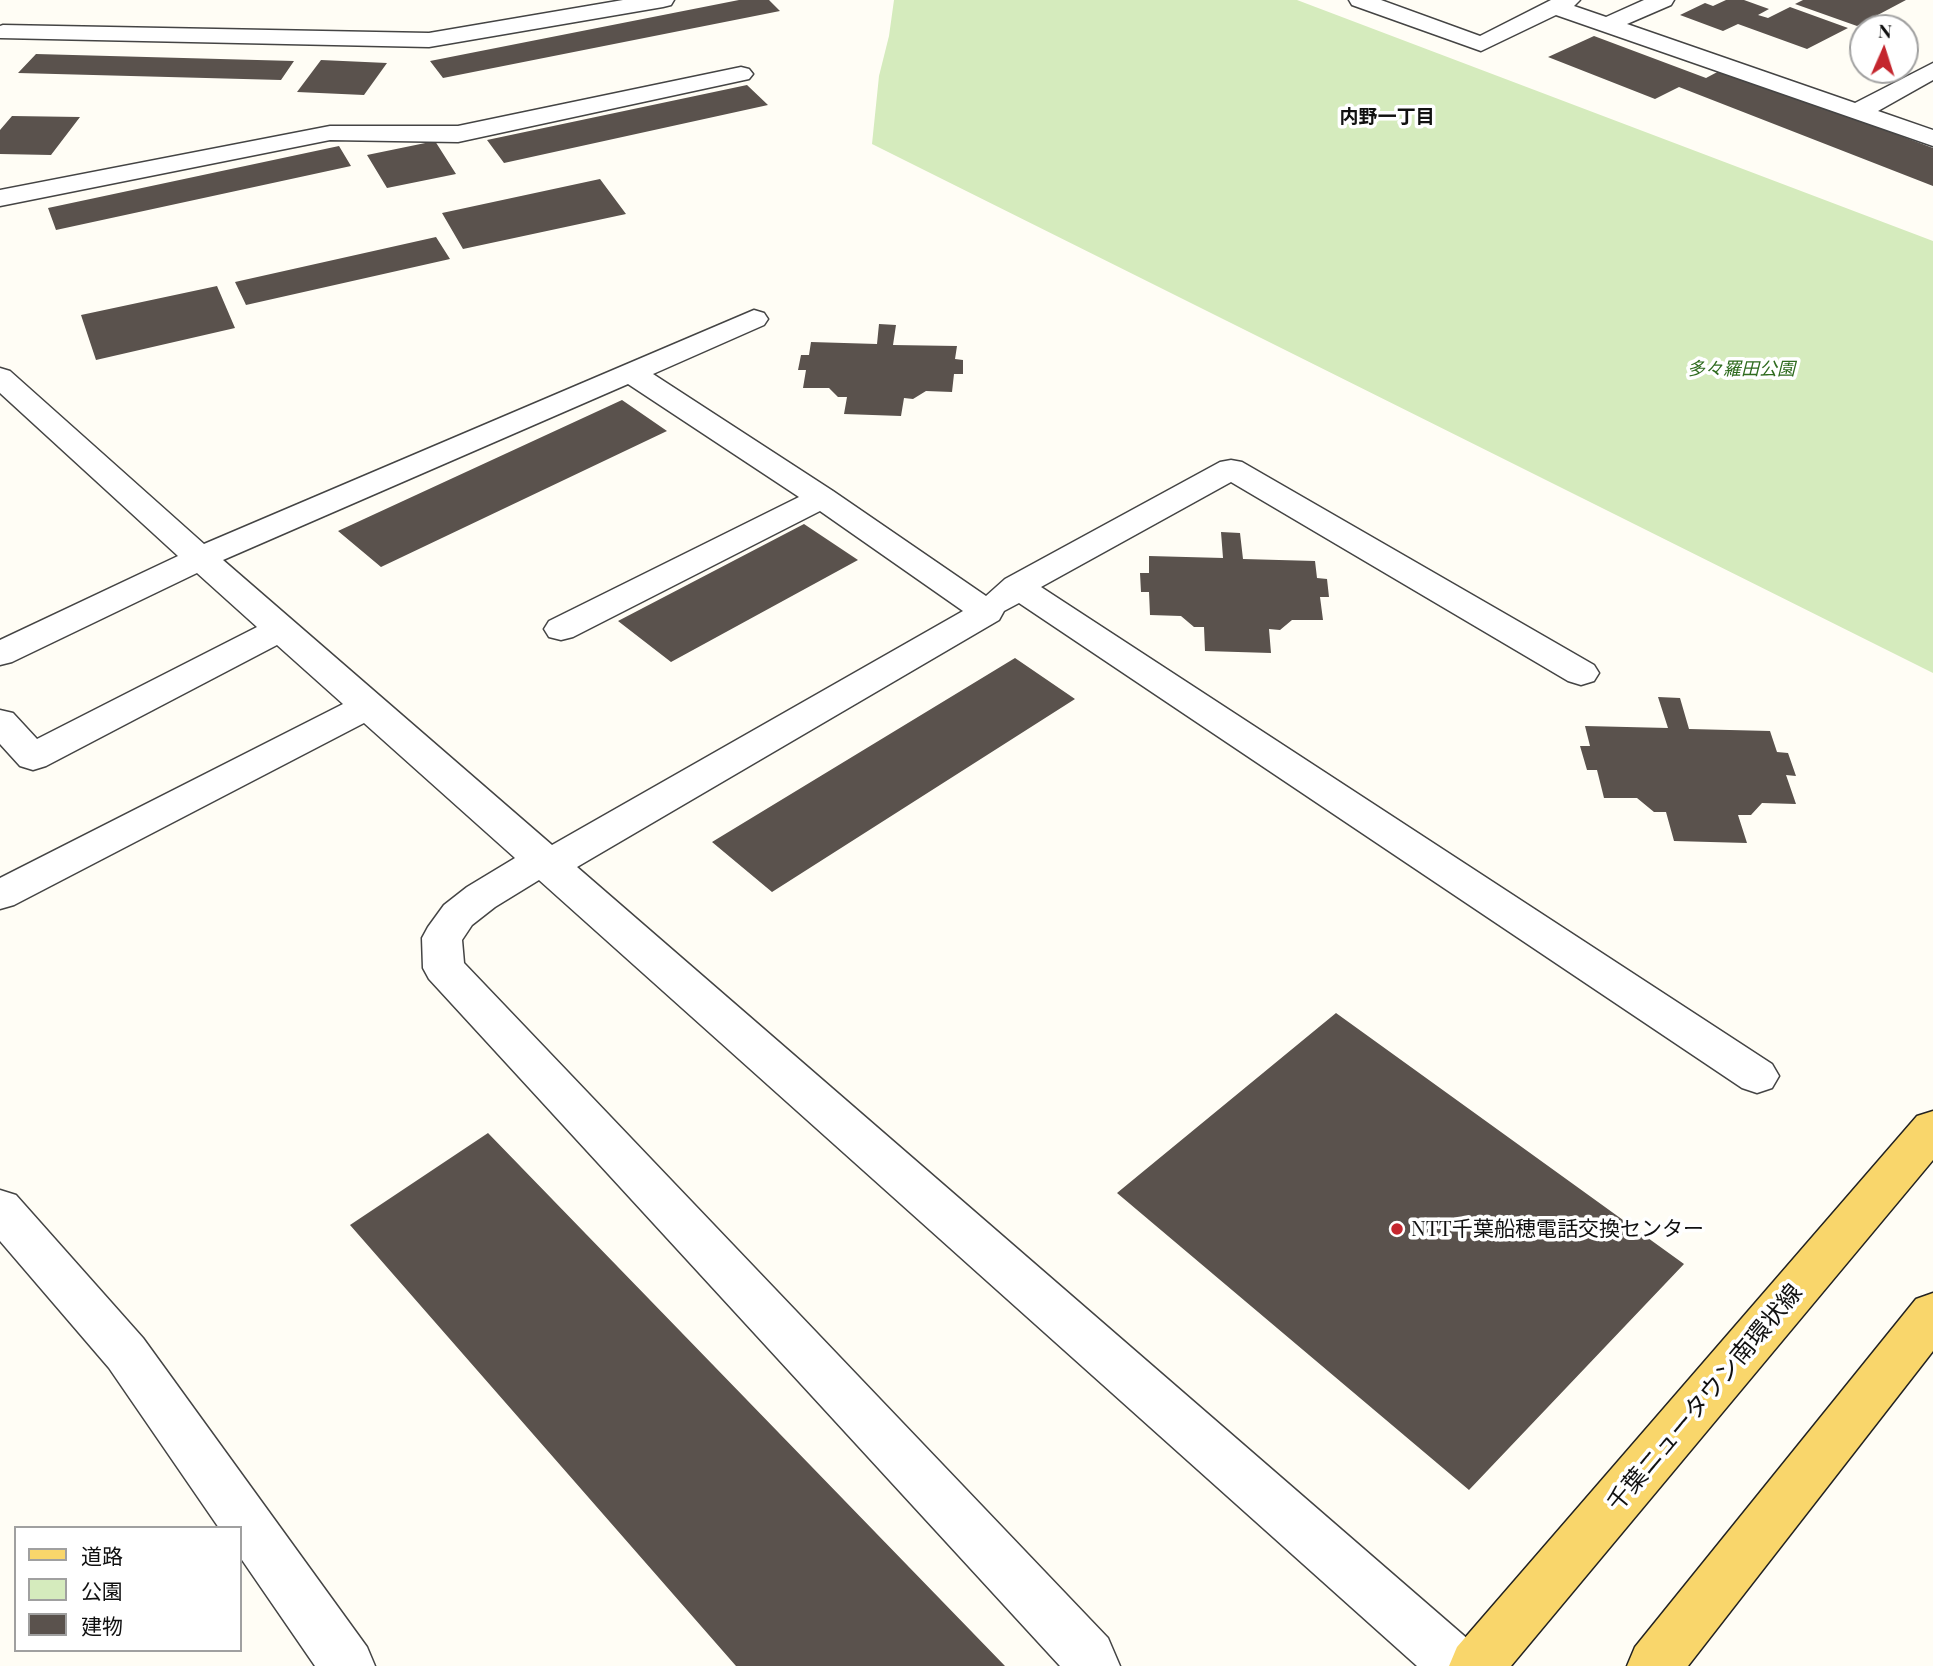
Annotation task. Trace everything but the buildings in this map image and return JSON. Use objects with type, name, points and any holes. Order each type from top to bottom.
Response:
[{"type":"main road","name":"千葉ニュータウン南環状線","points":[[1476,1666],[1933,1129]]},
{"type":"main road","points":[[1654,1666],[1933,1314]]},
{"type":"street","points":[[2,34],[429,40],[663,0]]},
{"type":"street","points":[[1360,0],[1481,44],[1562,4],[1607,25],[1933,138]]},
{"type":"street","points":[[1607,25],[1662,0]]},
{"type":"street","points":[[2,34],[21,10]]},
{"type":"street","points":[[1857,112],[1933,70]]},
{"type":"street","points":[[0,198],[330,133],[458,134],[741,74]]},
{"type":"street","points":[[0,654],[200,558],[754,319]]},
{"type":"street","points":[[630,372],[822,498],[987,612]]},
{"type":"street","points":[[0,377],[200,558],[1458,1666]]},
{"type":"street","points":[[1093,1666],[1089,1657],[444,968],[442,938],[458,915],[481,897],[987,612],[1017,586],[1231,469],[1581,673]]},
{"type":"street","points":[[561,629],[822,498]]},
{"type":"street","points":[[1017,586],[1757,1076]]},
{"type":"street","points":[[0,722],[33,757],[281,629]]},
{"type":"street","points":[[0,895],[368,706]]},
{"type":"street","points":[[0,1209],[126,1353],[348,1666]]},
{"type":"green space","name":"多々羅田公園","points":[[894,0],[1297,0],[1933,241],[1933,673],[872,144],[879,76]]},
{"type":"place","name":"NTT千葉船穂電話交換センター","points":[[1397,1229]]},
{"type":"district","name":"内野一丁目","points":[[1387,117]]}]
